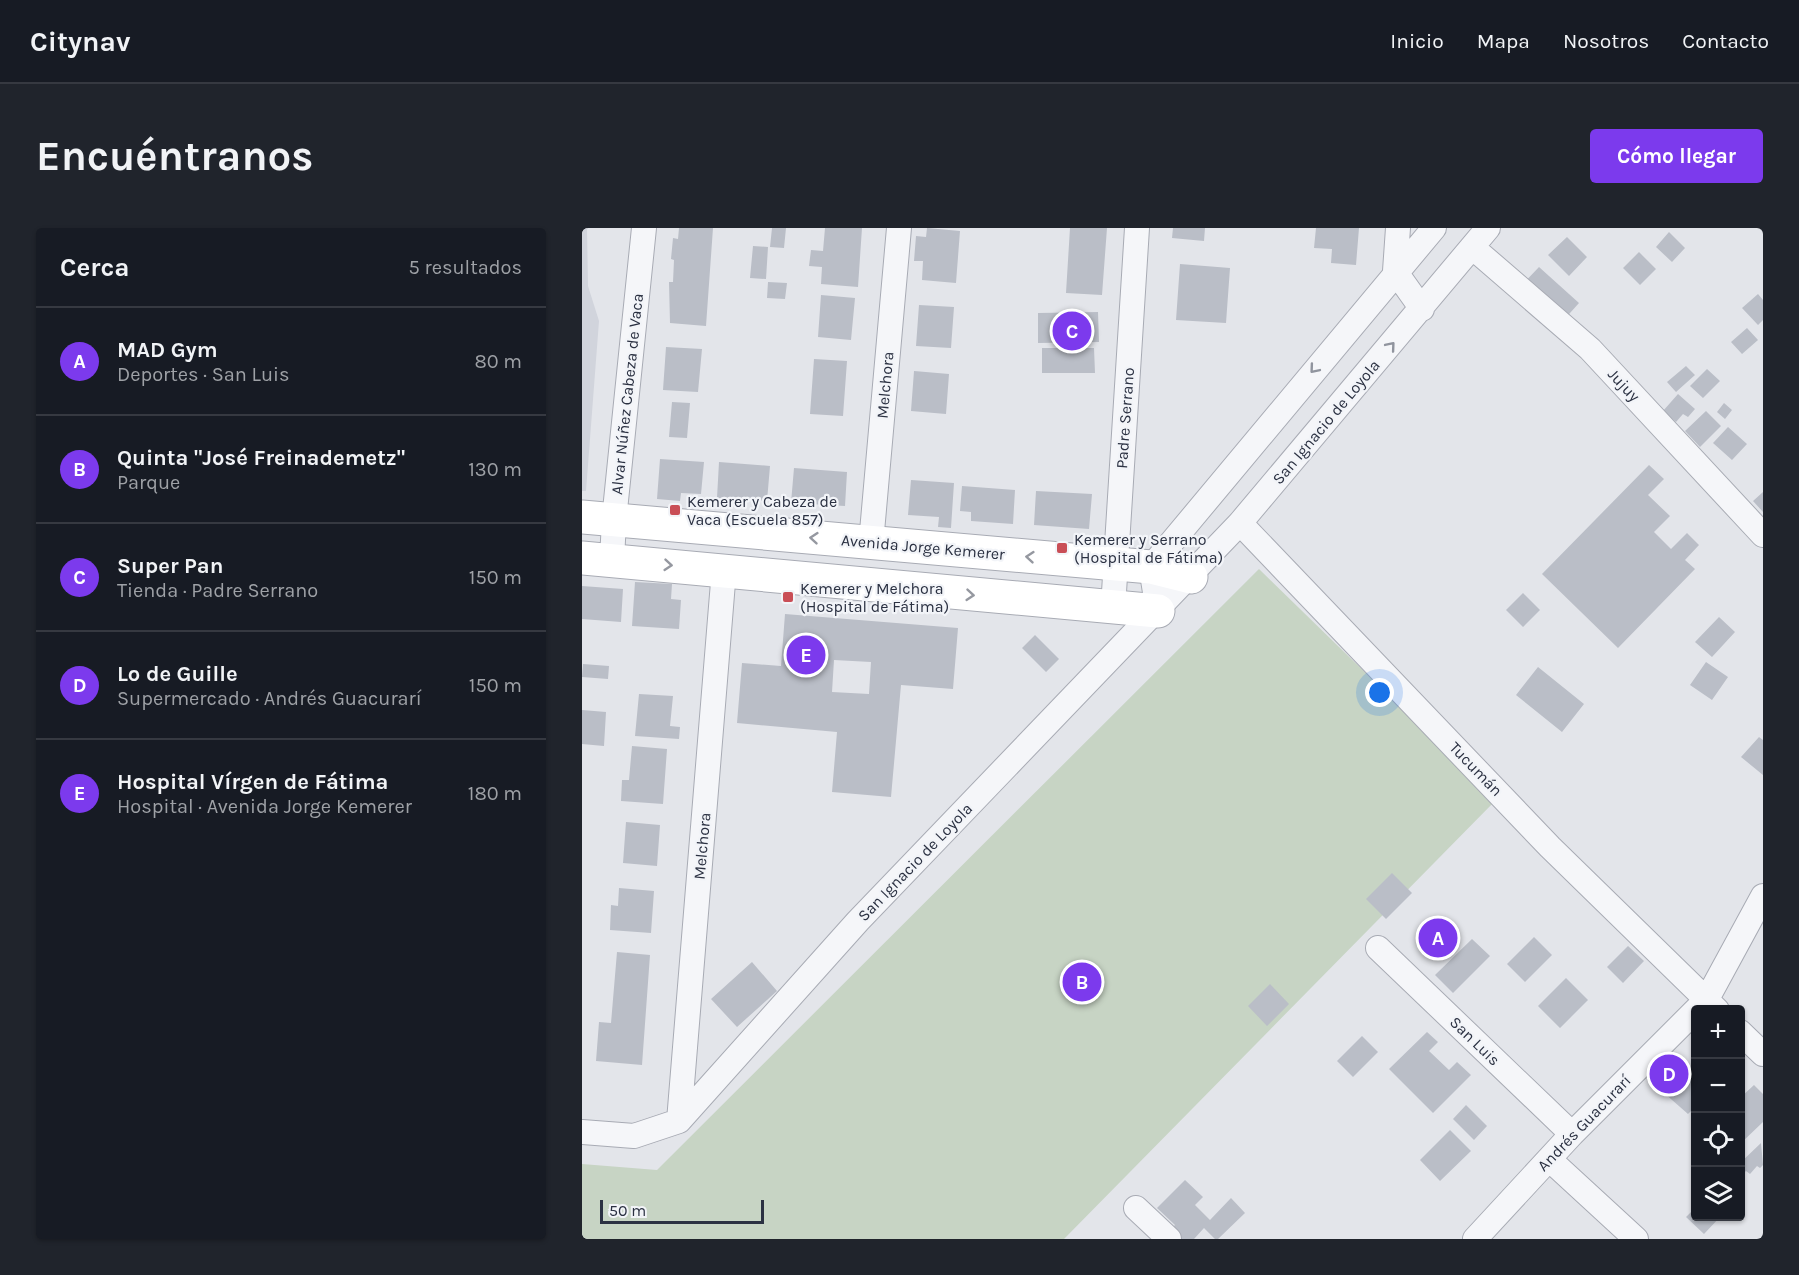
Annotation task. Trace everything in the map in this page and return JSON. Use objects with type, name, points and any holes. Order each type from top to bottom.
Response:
[{"type":"main road","name":"Avenida Jorge Kemerer","points":[[598,518],[1151,567],[1191,577]]},
{"type":"main road","points":[[597,559],[1113,609],[1158,611]]},
{"type":"street","name":"Alvar Núñez Cabeza de Vaca","points":[[597,559],[598,518],[644,228]]},
{"type":"street","name":"Melchora","points":[[872,543],[899,228]]},
{"type":"street","name":"Padre Serrano","points":[[1113,609],[1137,228]]},
{"type":"street","points":[[1398,228],[1395,271],[1422,309]]},
{"type":"street","points":[[1158,611],[1151,567],[1395,271],[1434,228]]},
{"type":"street","name":"San Ignacio de Loyola","points":[[679,1121],[858,921],[1240,524],[1488,228]]},
{"type":"street","name":"Jujuy","points":[[1472,247],[1590,349],[1763,535]]},
{"type":"street","name":"Tucumán","points":[[1240,524],[1702,1005]]},
{"type":"street","name":"Melchora","points":[[679,1121],[724,570]]},
{"type":"street","name":"Andrés Guacurarí","points":[[1705,1005],[1763,896]]},
{"type":"street","name":"San Luis","points":[[1378,948],[1572,1134]]},
{"type":"street","name":"Andrés Guacurarí","points":[[1474,1239],[1572,1134],[1691,1020]]},
{"type":"street","points":[[1745,1037],[1763,1054]]},
{"type":"street","points":[[582,1132],[634,1136],[679,1121]]},
{"type":"street","points":[[1549,1159],[1636,1239]]},
{"type":"street","points":[[1136,1208],[1169,1239]]},
{"type":"shaded area","points":[[582,228],[587,228],[588,286],[599,321],[586,491],[582,491]]},
{"type":"green space","points":[[1259,569],[1496,800],[1064,1239],[582,1239],[582,1164],[657,1170]]},
{"type":"building","points":[[679,228],[713,228],[706,326],[670,323],[669,282],[673,282],[674,260],[671,259],[673,238],[678,239]]},
{"type":"building","points":[[772,228],[786,228],[784,248],[770,247]]},
{"type":"building","points":[[825,228],[862,228],[858,287],[821,284],[822,267],[809,266],[811,250],[823,251]]},
{"type":"building","points":[[927,228],[960,231],[956,283],[922,280],[923,261],[914,261],[916,236],[926,237]]},
{"type":"building","points":[[1070,228],[1107,228],[1102,295],[1066,293]]},
{"type":"building","points":[[1173,228],[1205,228],[1204,241],[1172,238]]},
{"type":"building","points":[[1316,228],[1359,228],[1356,265],[1331,263],[1332,249],[1314,248]]},
{"type":"building","points":[[1669,232],[1685,248],[1672,262],[1656,247]]},
{"type":"building","points":[[1567,237],[1587,257],[1569,276],[1548,255]]},
{"type":"building","points":[[753,246],[768,247],[766,279],[750,278]]},
{"type":"building","points":[[1639,252],[1656,269],[1640,285],[1623,268]]},
{"type":"building","points":[[1180,264],[1230,268],[1226,323],[1176,320]]},
{"type":"building","points":[[1539,267],[1579,303],[1561,323],[1521,286]]},
{"type":"building","points":[[768,282],[787,283],[785,299],[767,298]]},
{"type":"building","points":[[1758,294],[1763,300],[1763,320],[1758,325],[1742,308]]},
{"type":"building","points":[[821,295],[855,298],[851,340],[818,337]]},
{"type":"building","points":[[919,305],[954,307],[951,348],[916,346]]},
{"type":"building","points":[[1098,312],[1099,342],[1038,343],[1038,313]]},
{"type":"building","points":[[1747,328],[1758,340],[1742,354],[1731,342]]},
{"type":"building","points":[[666,347],[702,349],[698,392],[663,390]]},
{"type":"building","points":[[1042,348],[1094,348],[1095,373],[1042,373]]},
{"type":"building","points":[[814,359],[847,361],[843,416],[810,414]]},
{"type":"building","points":[[1686,366],[1695,375],[1676,392],[1667,382]]},
{"type":"building","points":[[1707,369],[1720,381],[1703,398],[1690,386]]},
{"type":"building","points":[[914,371],[949,374],[946,414],[911,411]]},
{"type":"building","points":[[1678,394],[1695,409],[1688,417],[1683,414],[1676,422],[1663,411]]},
{"type":"building","points":[[672,402],[690,403],[687,438],[669,437]]},
{"type":"building","points":[[1724,403],[1732,410],[1725,419],[1717,412]]},
{"type":"building","points":[[1706,411],[1721,426],[1700,447],[1685,431]]},
{"type":"building","points":[[1728,427],[1747,444],[1732,460],[1713,443]]},
{"type":"building","points":[[660,459],[704,462],[701,494],[681,493],[680,501],[657,499]]},
{"type":"building","points":[[719,462],[770,466],[767,501],[717,498]]},
{"type":"building","points":[[1649,465],[1664,479],[1648,495],[1670,516],[1654,532],[1671,549],[1687,533],[1699,545],[1685,560],[1695,569],[1618,648],[1542,574]]},
{"type":"building","points":[[794,468],[847,472],[845,506],[791,503]]},
{"type":"building","points":[[911,480],[954,483],[951,528],[938,527],[939,517],[908,515]]},
{"type":"building","points":[[962,486],[1015,490],[1013,524],[971,521],[971,512],[960,511]]},
{"type":"building","points":[[1036,491],[1092,494],[1089,529],[1034,525]]},
{"type":"building","points":[[1763,492],[1763,512],[1753,501]]},
{"type":"building","points":[[635,582],[672,584],[671,599],[681,600],[679,629],[632,626]]},
{"type":"building","points":[[582,586],[623,589],[621,622],[582,619]]},
{"type":"building","points":[[1523,593],[1540,610],[1523,627],[1506,610]]},
{"type":"building","points":[[785,614],[958,628],[953,689],[901,685],[891,797],[832,792],[837,732],[737,723],[742,663],[781,666]],"holes":[[[834,660],[871,662],[869,694],[832,692]]]},
{"type":"building","points":[[1719,617],[1735,632],[1712,657],[1695,642]]},
{"type":"building","points":[[1035,635],[1059,659],[1046,672],[1022,648]]},
{"type":"building","points":[[1706,662],[1728,677],[1712,700],[1690,685]]},
{"type":"building","points":[[583,664],[609,666],[608,679],[582,677]]},
{"type":"building","points":[[1538,667],[1584,704],[1562,732],[1516,695]]},
{"type":"building","points":[[639,694],[673,696],[670,726],[680,727],[679,739],[635,736]]},
{"type":"building","points":[[582,710],[606,712],[604,746],[582,744]]},
{"type":"building","points":[[1759,737],[1763,740],[1763,775],[1741,757]]},
{"type":"building","points":[[632,746],[667,749],[663,804],[621,801],[622,780],[629,780]]},
{"type":"building","points":[[626,822],[660,825],[657,866],[623,863]]},
{"type":"building","points":[[1392,873],[1412,893],[1386,919],[1366,899]]},
{"type":"building","points":[[619,888],[654,891],[651,933],[610,930],[611,905],[618,906]]},
{"type":"building","points":[[1439,919],[1458,936],[1442,953],[1423,936]]},
{"type":"building","points":[[1534,937],[1552,955],[1525,982],[1507,964]]},
{"type":"building","points":[[1472,939],[1490,956],[1453,993],[1435,975]]},
{"type":"building","points":[[1628,946],[1644,961],[1623,983],[1607,967]]},
{"type":"building","points":[[617,952],[650,955],[642,1065],[596,1061],[599,1022],[611,1023]]},
{"type":"building","points":[[752,962],[777,991],[737,1027],[711,999]]},
{"type":"building","points":[[1566,978],[1588,1000],[1560,1028],[1538,1006]]},
{"type":"building","points":[[1270,984],[1289,1004],[1267,1026],[1248,1006]]},
{"type":"building","points":[[1427,1032],[1438,1042],[1429,1051],[1449,1070],[1457,1062],[1471,1075],[1433,1113],[1389,1069]]},
{"type":"building","points":[[1362,1036],[1378,1052],[1353,1077],[1337,1061]]},
{"type":"building","points":[[1671,1052],[1691,1070],[1691,1111],[1688,1114],[1647,1078]]},
{"type":"building","points":[[1754,1085],[1763,1094],[1763,1122],[1745,1139],[1745,1113],[1745,1093]]},
{"type":"building","points":[[1466,1105],[1487,1126],[1474,1140],[1453,1119]]},
{"type":"building","points":[[1450,1130],[1471,1151],[1440,1181],[1420,1160]]},
{"type":"building","points":[[1761,1143],[1763,1165],[1760,1168],[1757,1166],[1750,1174],[1745,1172],[1745,1158]]},
{"type":"building","points":[[1185,1180],[1203,1197],[1195,1205],[1210,1220],[1231,1198],[1245,1213],[1218,1239],[1215,1239],[1204,1228],[1194,1239],[1178,1239],[1170,1230],[1175,1225],[1157,1208]]},
{"type":"building","points":[[1691,1212],[1691,1221],[1716,1221],[1704,1234],[1686,1217]]},
{"type":"place","name":"Super Pan","points":[[1072,331]]},
{"type":"place","name":"Kemerer y Cabeza de Vaca (Escuela 857)","points":[[675,510]]},
{"type":"place","name":"Kemerer y Serrano (Hospital de Fátima)","points":[[1062,548]]},
{"type":"place","name":"Kemerer y Melchora (Hospital de Fátima)","points":[[788,597]]},
{"type":"place","name":"Hospital Vírgen de Fátima","points":[[806,655]]},
{"type":"place","name":"MAD Gym","points":[[1438,938]]},
{"type":"place","name":"Quinta \"José Freinademetz\"","points":[[1082,982]]},
{"type":"place","name":"Lo de Guille","points":[[1669,1074]]}]
